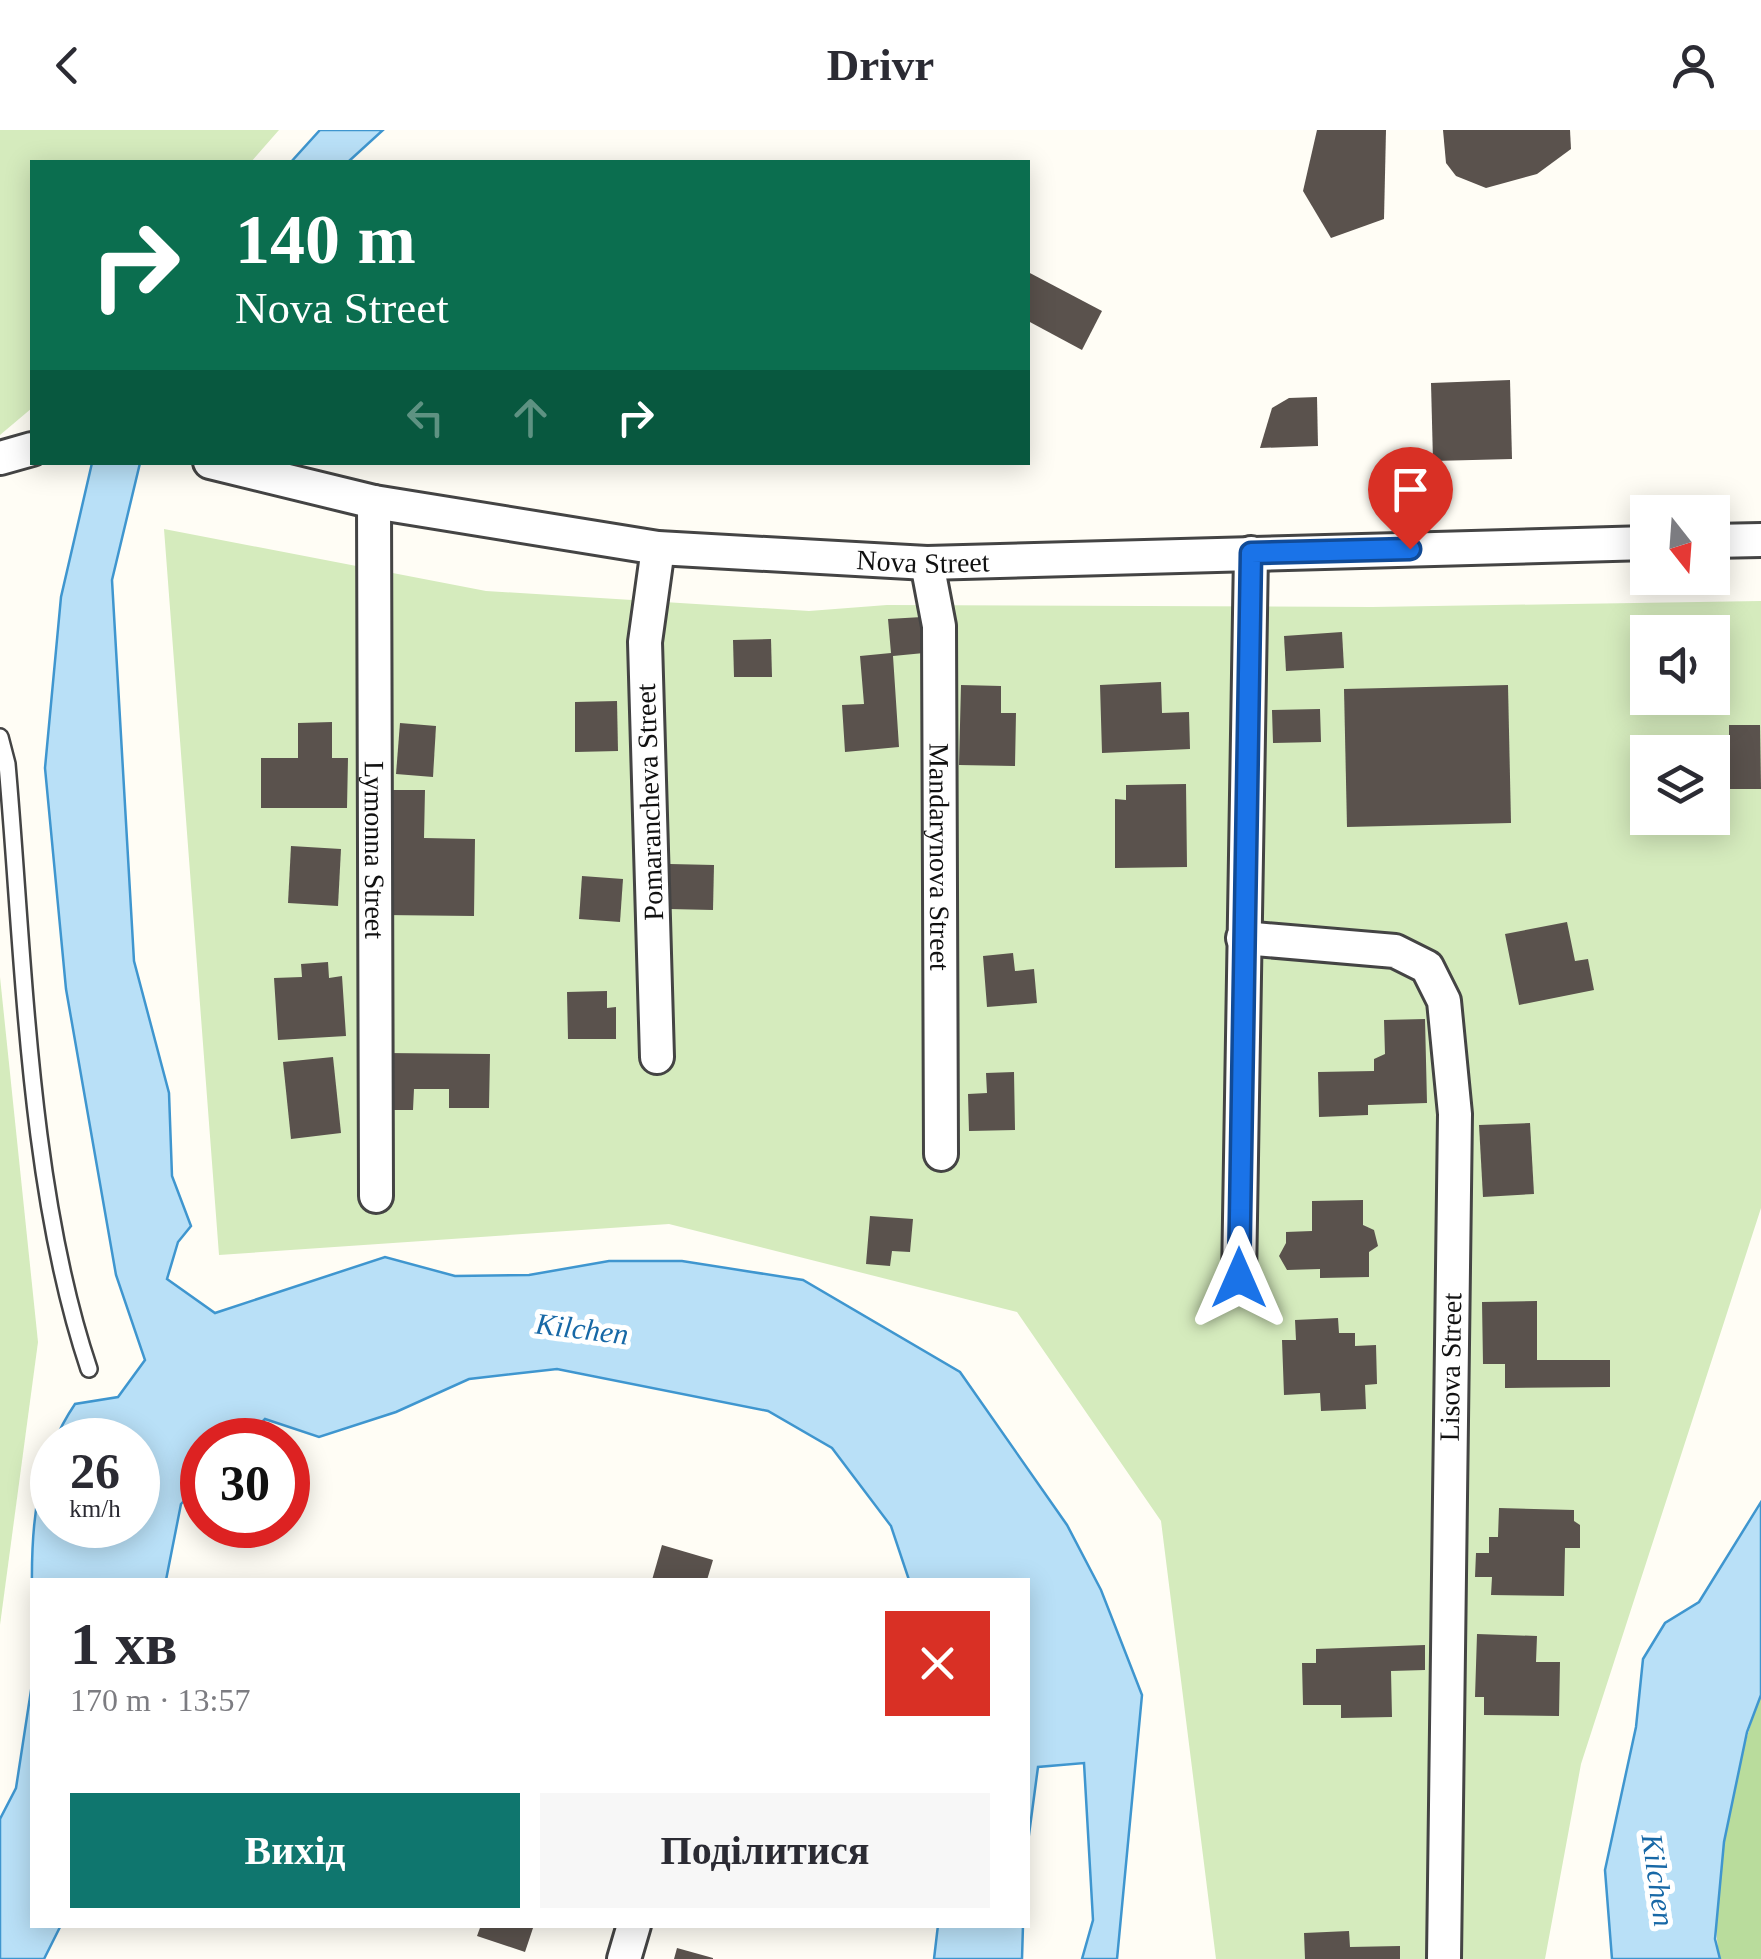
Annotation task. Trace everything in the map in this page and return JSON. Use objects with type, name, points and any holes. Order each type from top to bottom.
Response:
[{"type":"street","points":[[0,458],[30,449]]},
{"type":"street","name":"Nova Street","points":[[222,465],[374,502],[658,548],[927,563],[1630,542]]},
{"type":"street","name":"Lymonna Street","points":[[374,502],[376,1196]]},
{"type":"street","points":[[1730,541],[1761,540]]},
{"type":"street","name":"Pomarancheva Street","points":[[657,1057],[644,642],[658,548]]},
{"type":"street","points":[[1239,1278],[1251,553]]},
{"type":"street","name":"Mandarynova Street","points":[[927,563],[938,626],[941,1154]]},
{"type":"street","name":"Lisova Street","points":[[1242,938],[1394,951],[1427,967],[1444,1001],[1455,1114],[1444,1959]]},
{"type":"street","points":[[624,1959],[633,1928]]},
{"type":"lane","points":[[0,737],[39,1116],[66,1300],[89,1369]]},
{"type":"green space","points":[[0,130],[279,130],[253,160],[30,160],[30,410],[0,435]]},
{"type":"green space","points":[[164,529],[486,591],[809,611],[887,605],[1372,607],[1761,601],[1761,1208],[1581,1764],[1545,1959],[1216,1959],[1161,1521],[1017,1312],[669,1224],[219,1255]]},
{"type":"green space","points":[[0,977],[38,1342],[0,1625]]},
{"type":"green space","points":[[1761,1695],[1761,1959],[1720,1959],[1716,1932],[1720,1863],[1742,1753]]},
{"type":"water","points":[[320,130],[383,130],[350,160],[293,160]]},
{"type":"water","name":"Kilchen","points":[[92,465],[140,465],[112,580],[134,961],[169,1093],[172,1176],[191,1226],[178,1242],[167,1279],[215,1313],[385,1257],[455,1276],[529,1275],[609,1261],[682,1261],[803,1280],[960,1372],[1067,1525],[1101,1590],[1142,1695],[1117,1959],[1082,1959],[1093,1920],[1084,1763],[1038,1767],[1030,1827],[1030,1578],[908,1578],[891,1526],[832,1448],[768,1411],[557,1369],[469,1379],[396,1412],[319,1437],[310,1434],[310,1418],[180,1418],[180,1509],[166,1578],[32,1578],[33,1548],[160,1548],[160,1418],[66,1418],[75,1404],[118,1397],[145,1360],[116,1275],[66,989],[45,768],[61,597]]},
{"type":"water","name":"Kilchen","points":[[1761,1502],[1761,1695],[1747,1732],[1724,1842],[1715,1939],[1720,1959],[1612,1959],[1605,1870],[1636,1727],[1643,1659],[1665,1623],[1699,1602]]},
{"type":"water","points":[[30,1697],[30,1928],[60,1928],[44,1959],[0,1959],[0,1819],[16,1788]]},
{"type":"water","points":[[938,1928],[1023,1928],[1022,1959],[934,1959]]},
{"type":"building","points":[[1317,130],[1386,130],[1384,219],[1331,238],[1303,191]]},
{"type":"building","points":[[1443,130],[1570,130],[1571,149],[1537,174],[1486,188],[1456,176],[1446,163]]},
{"type":"building","points":[[1030,273],[1102,311],[1082,350],[1030,322]]},
{"type":"building","points":[[1510,380],[1512,459],[1433,461],[1431,383]]},
{"type":"building","points":[[1317,397],[1318,446],[1260,448],[1272,408],[1289,398]]},
{"type":"building","points":[[922,617],[924,653],[893,656],[899,747],[845,752],[842,705],[864,704],[860,656],[891,653],[888,619]]},
{"type":"building","points":[[1342,632],[1344,668],[1286,671],[1284,636]]},
{"type":"building","points":[[771,639],[772,677],[734,677],[733,640]]},
{"type":"building","points":[[1161,682],[1162,713],[1189,712],[1190,749],[1102,753],[1100,685]]},
{"type":"building","points":[[961,685],[1001,686],[1001,713],[1016,713],[1015,766],[959,765]]},
{"type":"building","points":[[1508,685],[1511,823],[1347,827],[1344,689]]},
{"type":"building","points":[[617,701],[618,751],[575,752],[575,702]]},
{"type":"building","points":[[1320,709],[1321,742],[1273,743],[1272,710]]},
{"type":"building","points":[[332,722],[332,758],[348,758],[347,808],[261,808],[261,758],[298,758],[298,723]]},
{"type":"building","points":[[400,723],[436,726],[433,777],[396,774]]},
{"type":"building","points":[[1729,725],[1760,725],[1761,789],[1730,789]]},
{"type":"building","points":[[1186,784],[1187,867],[1115,868],[1115,799],[1126,800],[1126,785]]},
{"type":"building","points":[[386,790],[425,790],[424,838],[475,839],[474,916],[384,915]]},
{"type":"building","points":[[291,846],[341,849],[338,906],[288,903]]},
{"type":"building","points":[[670,864],[714,865],[713,910],[669,909]]},
{"type":"building","points":[[582,876],[623,879],[620,922],[579,919]]},
{"type":"building","points":[[1567,922],[1575,961],[1588,959],[1594,990],[1519,1005],[1505,934]]},
{"type":"building","points":[[1013,953],[1015,971],[1034,969],[1037,1003],[987,1007],[983,956]]},
{"type":"building","points":[[328,962],[329,978],[342,976],[346,1036],[278,1040],[274,978],[302,977],[301,964]]},
{"type":"building","points":[[607,991],[607,1008],[616,1007],[616,1039],[568,1039],[567,992]]},
{"type":"building","points":[[1425,1019],[1427,1103],[1368,1105],[1368,1115],[1319,1117],[1318,1072],[1374,1071],[1374,1059],[1385,1054],[1384,1020]]},
{"type":"building","points":[[385,1053],[490,1054],[489,1108],[449,1108],[449,1089],[414,1089],[413,1110],[384,1110]]},
{"type":"building","points":[[333,1057],[341,1133],[291,1139],[283,1062]]},
{"type":"building","points":[[1014,1072],[1015,1130],[969,1131],[968,1094],[987,1093],[986,1073]]},
{"type":"building","points":[[1530,1123],[1534,1194],[1483,1197],[1479,1125]]},
{"type":"building","points":[[1363,1200],[1363,1225],[1374,1230],[1378,1246],[1369,1252],[1369,1277],[1320,1278],[1320,1269],[1287,1270],[1279,1256],[1286,1243],[1286,1232],[1312,1231],[1312,1201]]},
{"type":"building","points":[[870,1216],[913,1219],[910,1252],[892,1251],[890,1266],[866,1264]]},
{"type":"building","points":[[1537,1301],[1537,1360],[1610,1360],[1610,1387],[1505,1388],[1505,1364],[1483,1364],[1482,1302]]},
{"type":"building","points":[[1338,1318],[1339,1333],[1355,1333],[1355,1346],[1376,1345],[1377,1384],[1365,1385],[1366,1409],[1321,1411],[1320,1393],[1284,1395],[1282,1340],[1296,1340],[1295,1320]]},
{"type":"building","points":[[1499,1508],[1574,1510],[1574,1521],[1580,1525],[1580,1548],[1565,1548],[1564,1596],[1491,1595],[1492,1577],[1475,1577],[1476,1553],[1489,1553],[1489,1537],[1498,1537]]},
{"type":"building","points":[[662,1545],[713,1560],[708,1578],[653,1578]]},
{"type":"building","points":[[1477,1634],[1537,1636],[1536,1662],[1560,1662],[1559,1716],[1484,1715],[1484,1697],[1475,1697]]},
{"type":"building","points":[[1425,1645],[1425,1670],[1391,1671],[1392,1717],[1341,1718],[1341,1705],[1303,1705],[1302,1663],[1316,1663],[1316,1649]]},
{"type":"building","points":[[480,1928],[533,1928],[525,1952],[477,1936]]},
{"type":"building","points":[[1349,1931],[1350,1947],[1400,1946],[1400,1959],[1305,1959],[1304,1933]]},
{"type":"building","points":[[677,1948],[713,1958],[713,1959],[674,1959]]},
{"type":"route","points":[[1239,1278],[1251,553],[1410,549]]}]
